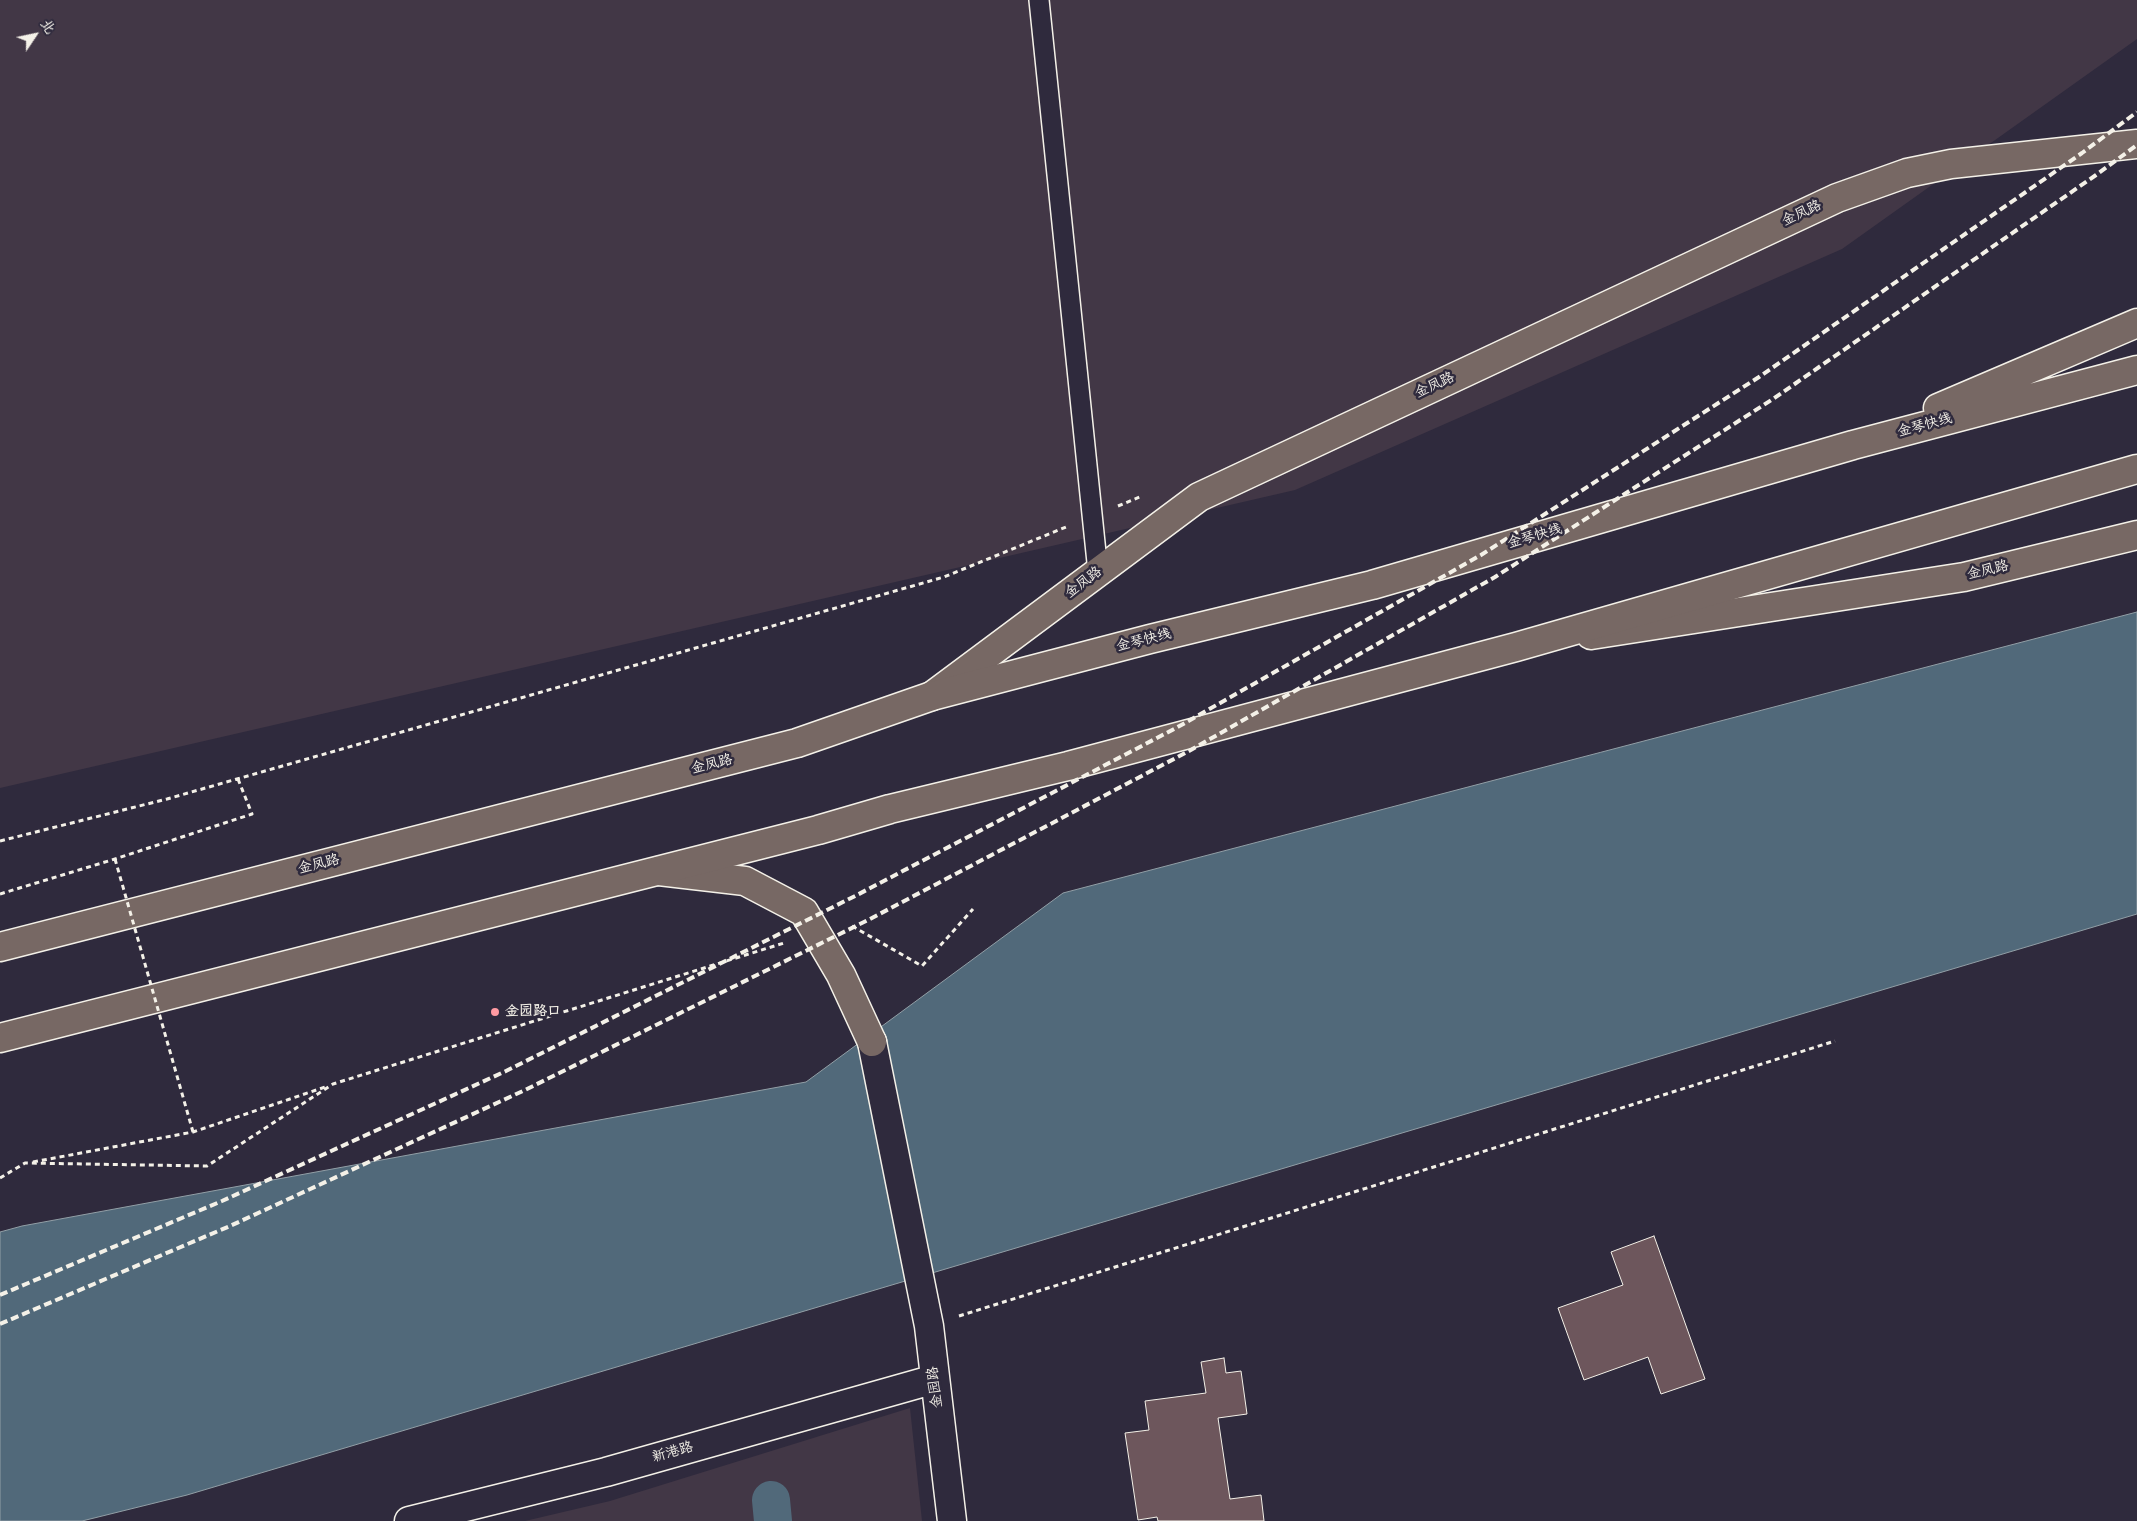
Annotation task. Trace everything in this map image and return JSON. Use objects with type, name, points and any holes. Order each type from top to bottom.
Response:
[{"type":"main road","name":"金凤路","points":[[0,946],[797,743],[932,696],[1198,497],[1837,198],[1907,174],[1951,164],[2137,144]]},
{"type":"main road","points":[[1853,445],[2137,323]]},
{"type":"main road","name":"金琴快线","points":[[932,696],[1150,639],[1372,585],[1853,445],[2137,370]]},
{"type":"main road","points":[[1516,647],[2137,469]]},
{"type":"main road","name":"金凤路","points":[[0,1038],[818,830],[890,808],[1068,766],[1516,647],[1964,577],[2137,535]]},
{"type":"main road","points":[[657,871],[745,881],[804,912],[841,975],[872,1042]]},
{"type":"street","name":"金园路","points":[[872,1042],[929,1326],[952,1521]]},
{"type":"street","name":"新港路","points":[[409,1521],[606,1472],[935,1379]]},
{"type":"lane","points":[[1039,0],[1098,572]]},
{"type":"path","points":[[0,894],[252,814],[238,779]]},
{"type":"path","points":[[115,859],[193,1132]]},
{"type":"path","points":[[0,1178],[25,1163],[193,1132],[333,1084],[846,923],[922,966],[973,909]]},
{"type":"path","points":[[929,1326],[1835,1041]]},
{"type":"path","points":[[25,1163],[207,1166],[333,1084]]},
{"type":"shaded area","points":[[0,0],[2137,0],[2137,39],[1842,249],[1295,490],[0,788]]},
{"type":"shaded area","points":[[910,1408],[922,1521],[525,1521],[610,1501]]},
{"type":"water","points":[[2137,612],[2137,914],[187,1495],[82,1521],[0,1521],[0,1232],[22,1226],[806,1082],[1063,893]]},
{"type":"building","points":[[1654,1236],[1705,1379],[1661,1394],[1648,1357],[1584,1380],[1558,1308],[1623,1285],[1611,1252]]},
{"type":"building","points":[[1224,1358],[1226,1373],[1241,1371],[1247,1414],[1218,1418],[1230,1499],[1261,1495],[1264,1521],[1158,1521],[1157,1517],[1138,1520],[1125,1433],[1149,1430],[1145,1401],[1206,1393],[1201,1362]]},
{"type":"waterway","points":[[771,1500],[773,1521]]},
{"type":"railway","points":[[0,1295],[222,1201],[506,1071],[857,895],[1176,728],[1481,555],[1759,377],[2082,153],[2137,112]]},
{"type":"railway","points":[[0,1324],[230,1226],[525,1090],[870,919],[1189,751],[1495,577],[1773,399],[2137,145]]},
{"type":"place","name":"金园路口","points":[[495,1012]]}]
